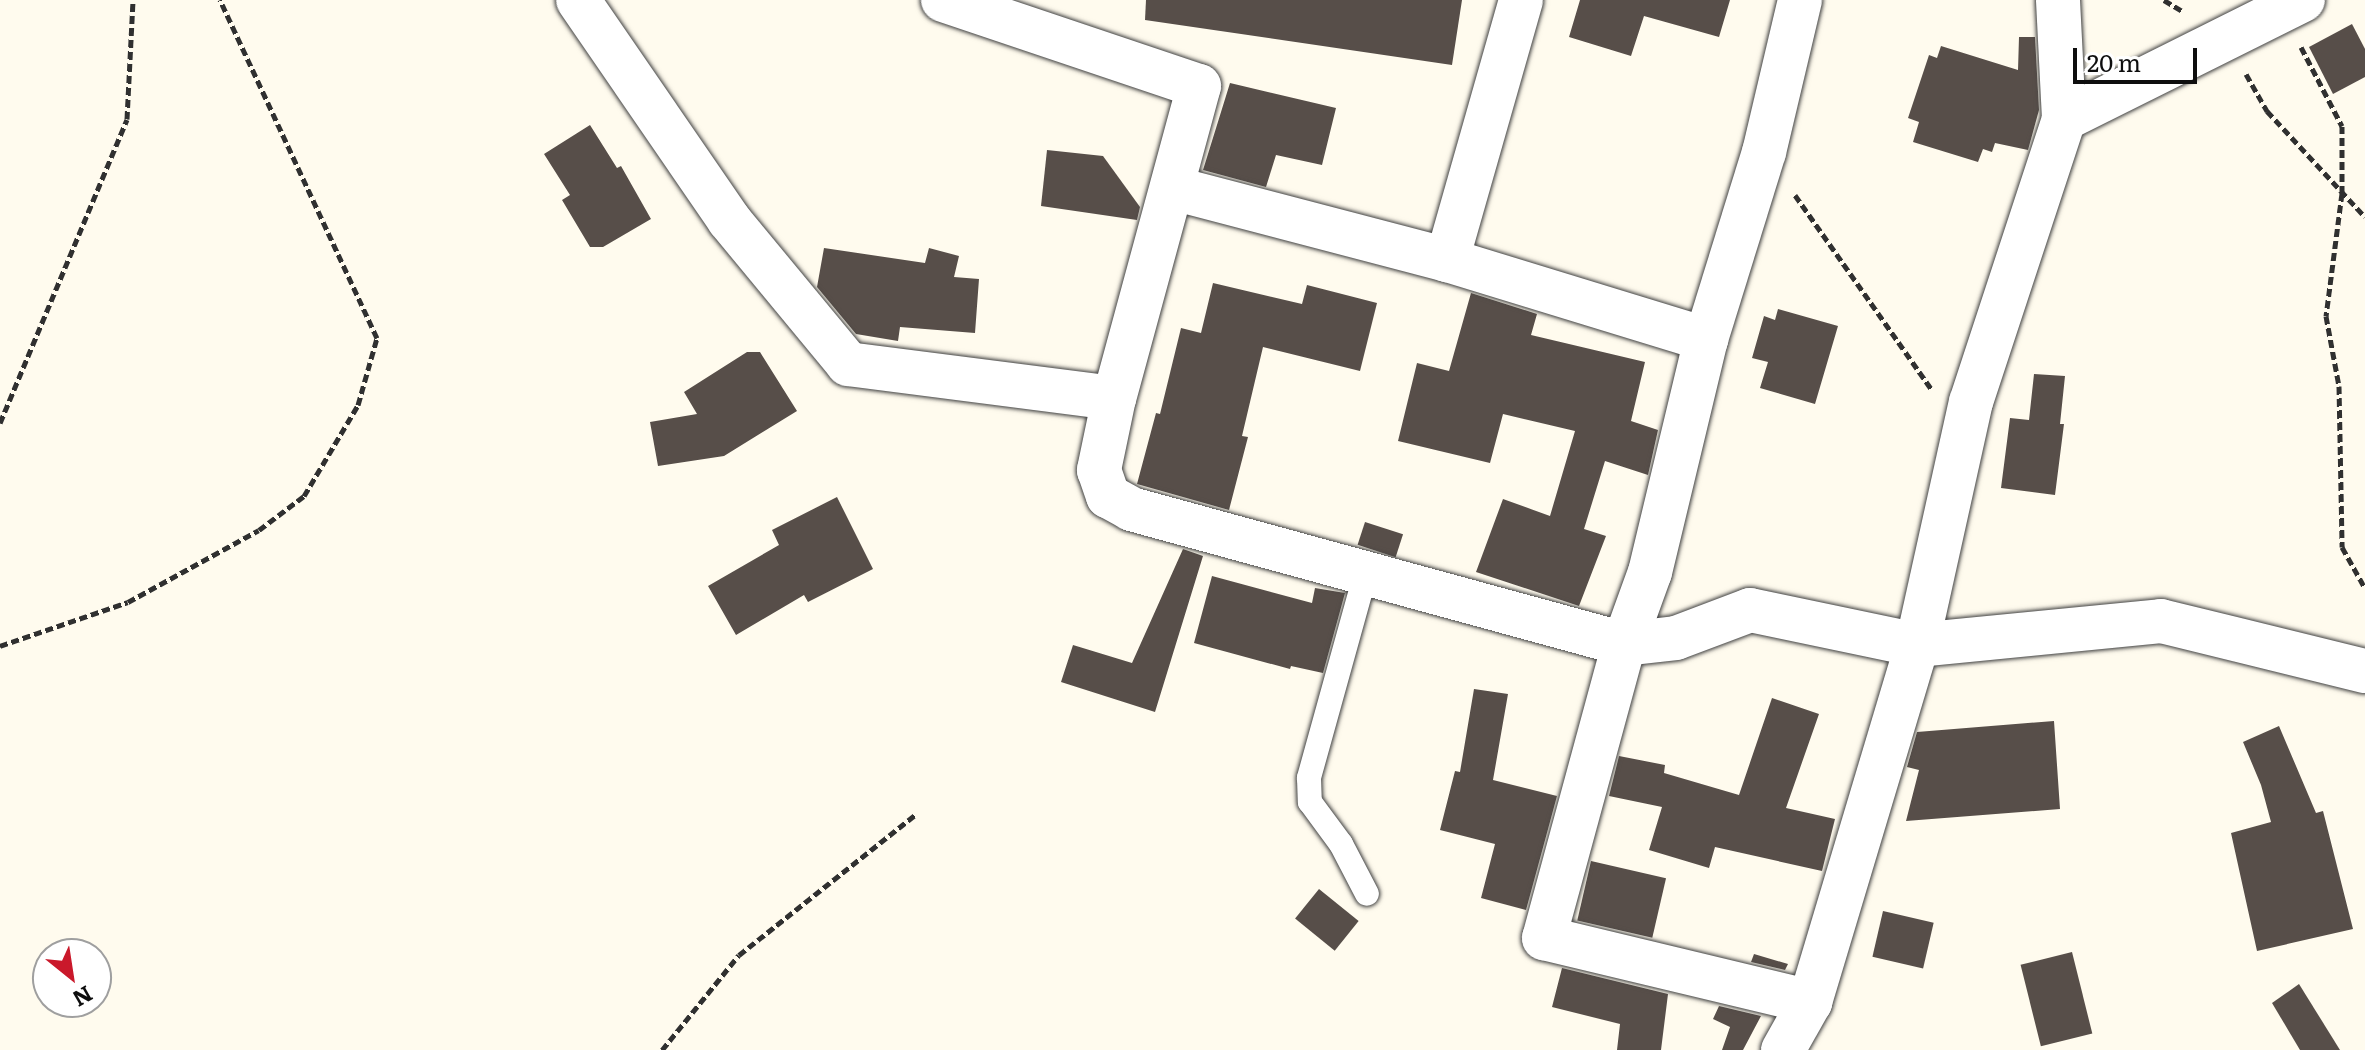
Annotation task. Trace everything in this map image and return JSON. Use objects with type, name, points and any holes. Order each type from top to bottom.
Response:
[{"type":"street","points":[[578,0],[729,220],[848,364],[1114,398]]},
{"type":"street","points":[[943,0],[1199,86],[1114,398],[1099,470],[1108,496],[1131,509],[1624,644],[1676,638],[1750,610],[1917,645],[2161,621],[2365,671]]},
{"type":"street","points":[[1447,260],[1521,0]]},
{"type":"street","points":[[1800,0],[1764,152],[1706,339],[1650,572],[1624,644],[1544,938],[1810,1002]]},
{"type":"street","points":[[1783,1050],[1810,1002],[1917,645],[1971,402],[2064,119],[2058,0]]},
{"type":"street","points":[[2064,119],[2292,5]]},
{"type":"street","points":[[1173,188],[1447,260],[1706,339]]},
{"type":"lane","points":[[1366,572],[1309,778],[1310,802],[1341,844],[1367,894]]},
{"type":"path","points":[[0,423],[127,119],[133,0]]},
{"type":"path","points":[[0,646],[128,602],[259,530],[304,496],[358,405],[377,338],[220,0]]},
{"type":"path","points":[[2164,0],[2225,37],[2267,111],[2365,217]]},
{"type":"path","points":[[2292,5],[2342,126],[2342,193],[2326,316],[2339,386],[2342,547],[2365,588]]},
{"type":"path","points":[[1764,152],[1964,436]]},
{"type":"path","points":[[662,1050],[739,955],[916,814]]},
{"type":"building","points":[[1146,0],[1462,0],[1452,65],[1145,20]]},
{"type":"building","points":[[1580,0],[1730,0],[1719,37],[1644,16],[1631,56],[1569,37]]},
{"type":"building","points":[[2352,24],[2365,49],[2365,77],[2333,94],[2309,47]]},
{"type":"building","points":[[2019,37],[2035,37],[2039,110],[2028,150],[1995,143],[1992,152],[1983,149],[1978,162],[1913,142],[1919,122],[1908,118],[1929,55],[1937,58],[1941,46],[2018,70]]},
{"type":"building","points":[[1230,83],[1336,108],[1322,165],[1276,155],[1266,187],[1203,170]]},
{"type":"building","points":[[590,125],[617,168],[621,166],[651,219],[603,247],[590,247],[562,200],[570,195],[544,154]]},
{"type":"building","points":[[1047,150],[1103,156],[1140,207],[1137,220],[1041,206]]},
{"type":"building","points":[[824,248],[925,263],[929,248],[959,256],[954,277],[979,279],[975,333],[900,327],[898,341],[856,334],[817,287]]},
{"type":"building","points":[[1213,283],[1302,304],[1307,285],[1377,303],[1360,371],[1263,347],[1242,436],[1248,437],[1229,510],[1137,484],[1156,413],[1160,414],[1181,328],[1201,333]]},
{"type":"building","points":[[1471,293],[1537,314],[1531,335],[1645,362],[1631,421],[1658,430],[1648,475],[1605,461],[1584,529],[1606,536],[1579,606],[1476,572],[1503,499],[1550,516],[1575,431],[1503,414],[1490,463],[1398,441],[1417,363],[1449,371]]},
{"type":"building","points":[[1778,309],[1838,326],[1815,404],[1760,388],[1768,362],[1752,358],[1764,316],[1775,320]]},
{"type":"building","points":[[747,352],[760,352],[797,411],[724,456],[658,466],[650,422],[697,414],[684,392]]},
{"type":"building","points":[[2034,374],[2065,376],[2060,424],[2064,424],[2055,495],[2001,488],[2010,418],[2029,420]]},
{"type":"building","points":[[837,497],[873,569],[808,602],[804,595],[736,635],[708,586],[779,545],[772,530]]},
{"type":"building","points":[[1365,522],[1403,534],[1396,557],[1358,545]]},
{"type":"building","points":[[1183,549],[1203,556],[1155,712],[1061,682],[1073,645],[1132,663]]},
{"type":"building","points":[[1212,576],[1312,603],[1315,588],[1345,593],[1323,673],[1291,666],[1290,669],[1194,643]]},
{"type":"building","points":[[1474,689],[1508,694],[1493,780],[1557,796],[1526,910],[1481,898],[1495,844],[1440,830],[1455,771],[1460,772]]},
{"type":"building","points":[[1772,698],[1819,714],[1786,808],[1835,819],[1822,871],[1715,847],[1709,868],[1649,850],[1662,807],[1609,796],[1619,756],[1665,765],[1664,773],[1739,795]]},
{"type":"building","points":[[2054,721],[2060,809],[1906,821],[1919,770],[1907,767],[1917,732]]},
{"type":"building","points":[[2279,726],[2316,813],[2323,811],[2353,929],[2257,951],[2231,833],[2271,822],[2261,785],[2243,742]]},
{"type":"building","points":[[1591,861],[1666,878],[1652,938],[1577,920]]},
{"type":"building","points":[[1319,889],[1359,921],[1335,951],[1295,919]]},
{"type":"building","points":[[1883,911],[1934,923],[1923,968],[1872,957]]},
{"type":"building","points":[[2072,952],[2092,1034],[2041,1046],[2021,965]]},
{"type":"building","points":[[1754,954],[1788,964],[1785,970],[1751,962]]},
{"type":"building","points":[[1562,968],[1668,994],[1661,1050],[1617,1050],[1620,1024],[1552,1007]]},
{"type":"building","points":[[2299,984],[2340,1050],[2300,1050],[2272,1003]]},
{"type":"building","points":[[1719,1006],[1761,1016],[1743,1050],[1722,1050],[1730,1027],[1713,1019]]}]
